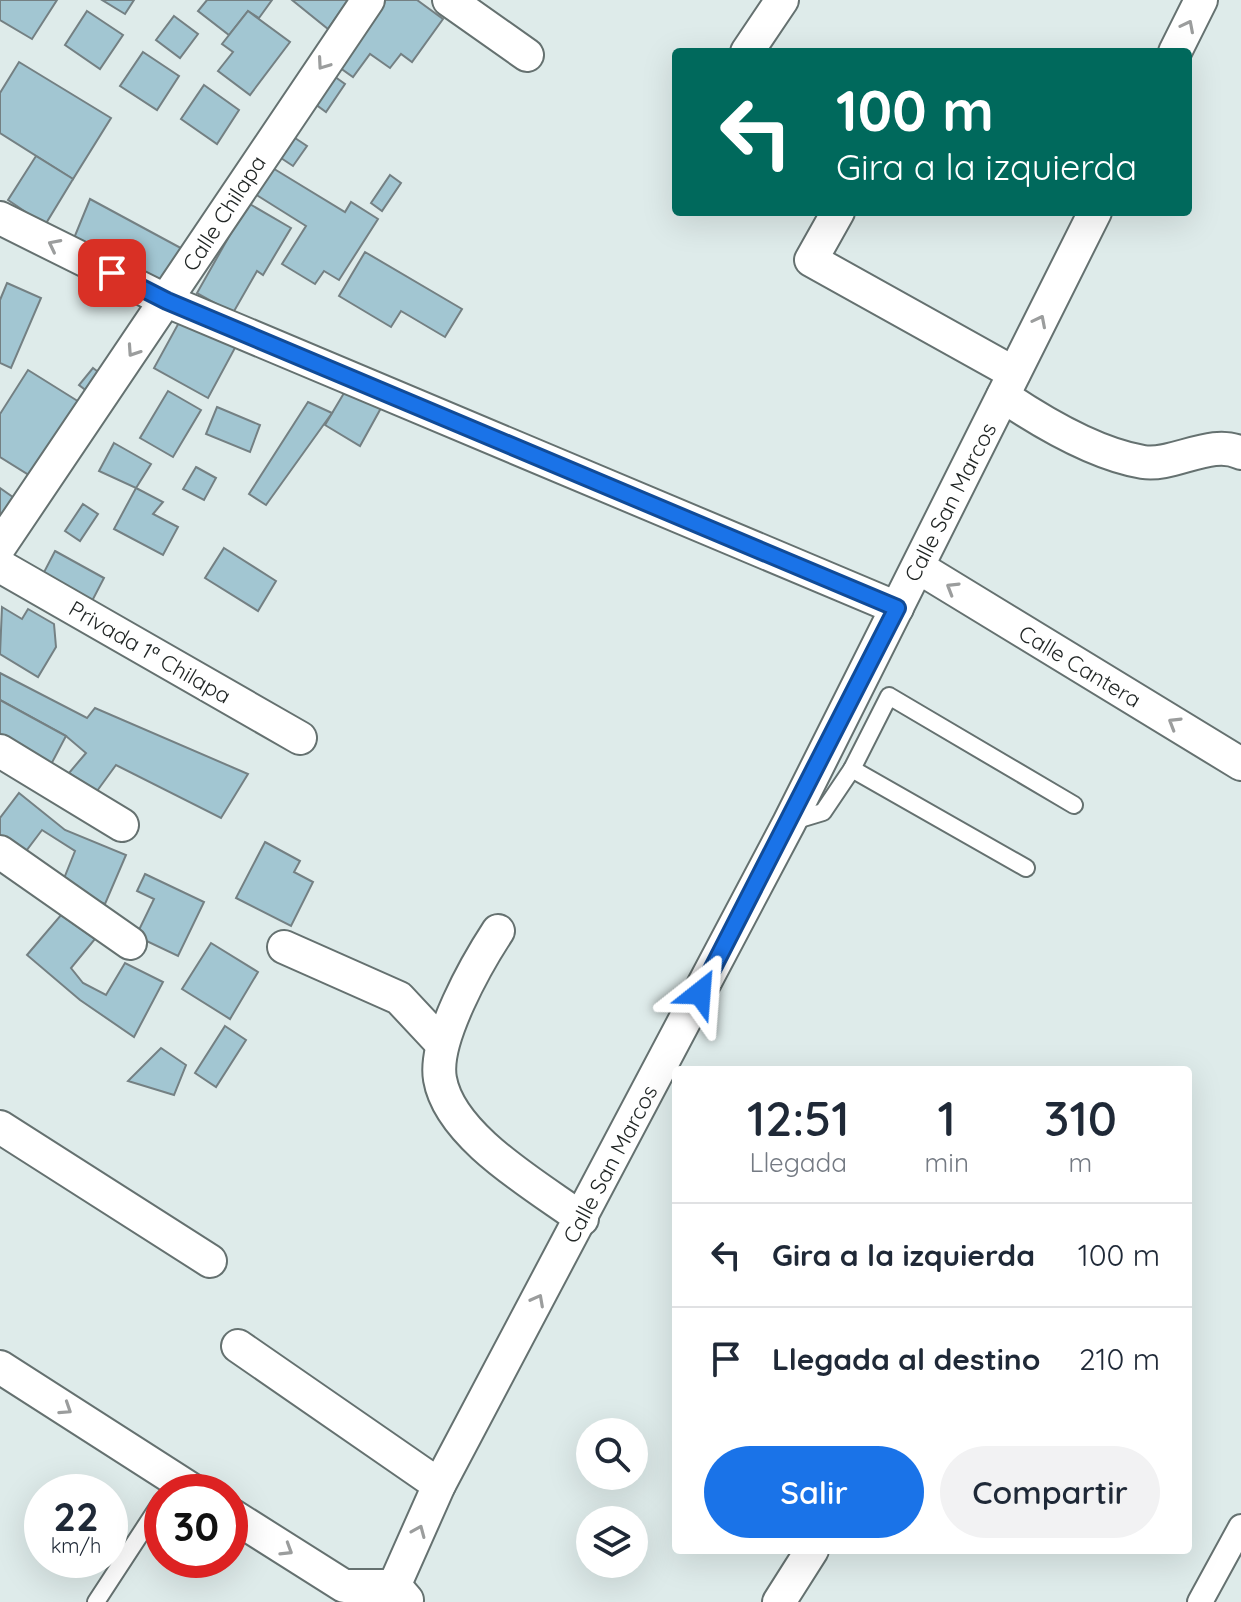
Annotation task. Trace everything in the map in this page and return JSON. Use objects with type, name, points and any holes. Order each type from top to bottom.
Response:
[{"type":"street","name":"Calle Chilapa","points":[[0,546],[167,301],[293,106],[368,0]]},
{"type":"street","points":[[449,0],[527,55]]},
{"type":"street","points":[[750,48],[782,0]]},
{"type":"street","points":[[1177,48],[1201,0]]},
{"type":"street","points":[[836,216],[811,260],[1009,385],[1057,432],[1145,463],[1202,452],[1241,453]]},
{"type":"street","name":"Calle San Marcos","points":[[397,1597],[439,1485],[789,823],[1093,216]]},
{"type":"street","points":[[0,218],[167,301],[897,608]]},
{"type":"street","name":"Privada 1ª Chilapa","points":[[0,566],[300,738]]},
{"type":"street","name":"Calle Cantera","points":[[918,567],[1241,764]]},
{"type":"street","points":[[0,751],[122,825]]},
{"type":"street","points":[[0,852],[130,943]]},
{"type":"street","points":[[498,931],[442,1044],[439,1077],[451,1110],[484,1147],[582,1219]]},
{"type":"street","points":[[284,947],[399,998],[442,1044]]},
{"type":"street","points":[[0,1127],[210,1261]]},
{"type":"street","points":[[238,1346],[439,1485]]},
{"type":"street","points":[[0,1367],[151,1474]]},
{"type":"street","points":[[248,1527],[339,1594],[397,1597]]},
{"type":"street","points":[[1200,1602],[1241,1527]]},
{"type":"street","points":[[779,1602],[809,1554]]},
{"type":"lane","points":[[789,823],[823,812],[852,769],[889,696],[1074,805]]},
{"type":"lane","points":[[852,769],[1026,868]]},
{"type":"lane","points":[[96,1602],[144,1535]]},
{"type":"building","points":[[0,0],[57,0],[32,39],[0,20]]},
{"type":"building","points":[[102,0],[134,0],[125,14]]},
{"type":"building","points":[[207,0],[272,0],[259,18],[248,11],[229,35],[198,11]]},
{"type":"building","points":[[292,0],[348,0],[328,29]]},
{"type":"building","points":[[384,0],[417,0],[443,19],[412,62],[401,54],[390,68],[370,54],[353,77],[336,65]]},
{"type":"building","points":[[87,11],[123,35],[100,69],[65,45]]},
{"type":"building","points":[[248,11],[290,42],[250,95],[218,71],[233,52],[222,44]]},
{"type":"building","points":[[174,16],[198,34],[180,58],[156,40]]},
{"type":"building","points":[[143,52],[179,76],[157,110],[120,86]]},
{"type":"building","points":[[19,62],[111,118],[73,179],[0,133],[0,93]]},
{"type":"building","points":[[331,74],[345,84],[326,112],[311,101]]},
{"type":"building","points":[[204,85],[239,110],[217,144],[181,119]]},
{"type":"building","points":[[292,136],[307,146],[293,166],[278,156]]},
{"type":"building","points":[[36,156],[73,179],[45,225],[8,200]]},
{"type":"building","points":[[271,167],[345,212],[351,202],[378,219],[339,280],[324,271],[315,284],[282,264],[306,226],[255,194]]},
{"type":"building","points":[[390,175],[401,183],[382,211],[371,203]]},
{"type":"building","points":[[90,199],[190,253],[171,291],[72,243]]},
{"type":"building","points":[[248,203],[291,228],[263,275],[257,271],[233,313],[197,293]]},
{"type":"building","points":[[365,252],[462,309],[445,337],[401,311],[391,327],[339,296]]},
{"type":"building","points":[[7,283],[41,298],[11,368],[0,363],[0,300]]},
{"type":"building","points":[[182,317],[236,346],[208,398],[154,368]]},
{"type":"building","points":[[93,368],[106,378],[92,395],[79,385]]},
{"type":"building","points":[[28,370],[84,405],[37,480],[0,457],[0,414]]},
{"type":"building","points":[[347,388],[381,408],[360,446],[325,425]]},
{"type":"building","points":[[168,391],[201,410],[173,457],[140,438]]},
{"type":"building","points":[[308,402],[332,413],[266,505],[249,494]]},
{"type":"building","points":[[217,407],[260,425],[250,452],[206,434]]},
{"type":"building","points":[[114,443],[151,464],[136,488],[99,471]]},
{"type":"building","points":[[196,467],[216,478],[204,500],[183,489]]},
{"type":"building","points":[[0,488],[20,502],[0,534]]},
{"type":"building","points":[[136,488],[163,502],[153,514],[178,527],[163,555],[114,529]]},
{"type":"building","points":[[83,504],[98,514],[80,541],[65,531]]},
{"type":"building","points":[[224,548],[276,581],[258,611],[205,578]]},
{"type":"building","points":[[55,551],[104,578],[91,603],[42,576]]},
{"type":"building","points":[[2,607],[22,619],[28,609],[54,624],[56,647],[38,677],[0,654]]},
{"type":"building","points":[[0,673],[87,718],[95,708],[248,774],[221,818],[116,765],[97,791],[69,773],[86,753],[66,736],[0,700]]},
{"type":"building","points":[[0,700],[66,736],[47,772],[0,745]]},
{"type":"building","points":[[19,793],[65,830],[126,855],[105,904],[61,886],[75,851],[42,830],[20,859],[0,844],[0,818]]},
{"type":"building","points":[[265,842],[300,861],[294,872],[313,882],[291,926],[236,898]]},
{"type":"building","points":[[145,874],[204,902],[178,956],[136,936],[154,899],[137,891]]},
{"type":"building","points":[[61,915],[95,939],[71,968],[83,983],[106,995],[125,963],[163,982],[134,1037],[80,1000],[27,955]]},
{"type":"building","points":[[211,943],[258,972],[230,1019],[182,989]]},
{"type":"building","points":[[225,1026],[246,1040],[216,1087],[195,1073]]},
{"type":"building","points":[[161,1048],[186,1065],[174,1095],[128,1081]]},
{"type":"route","points":[[112,273],[167,301],[897,608],[700,993]]}]
